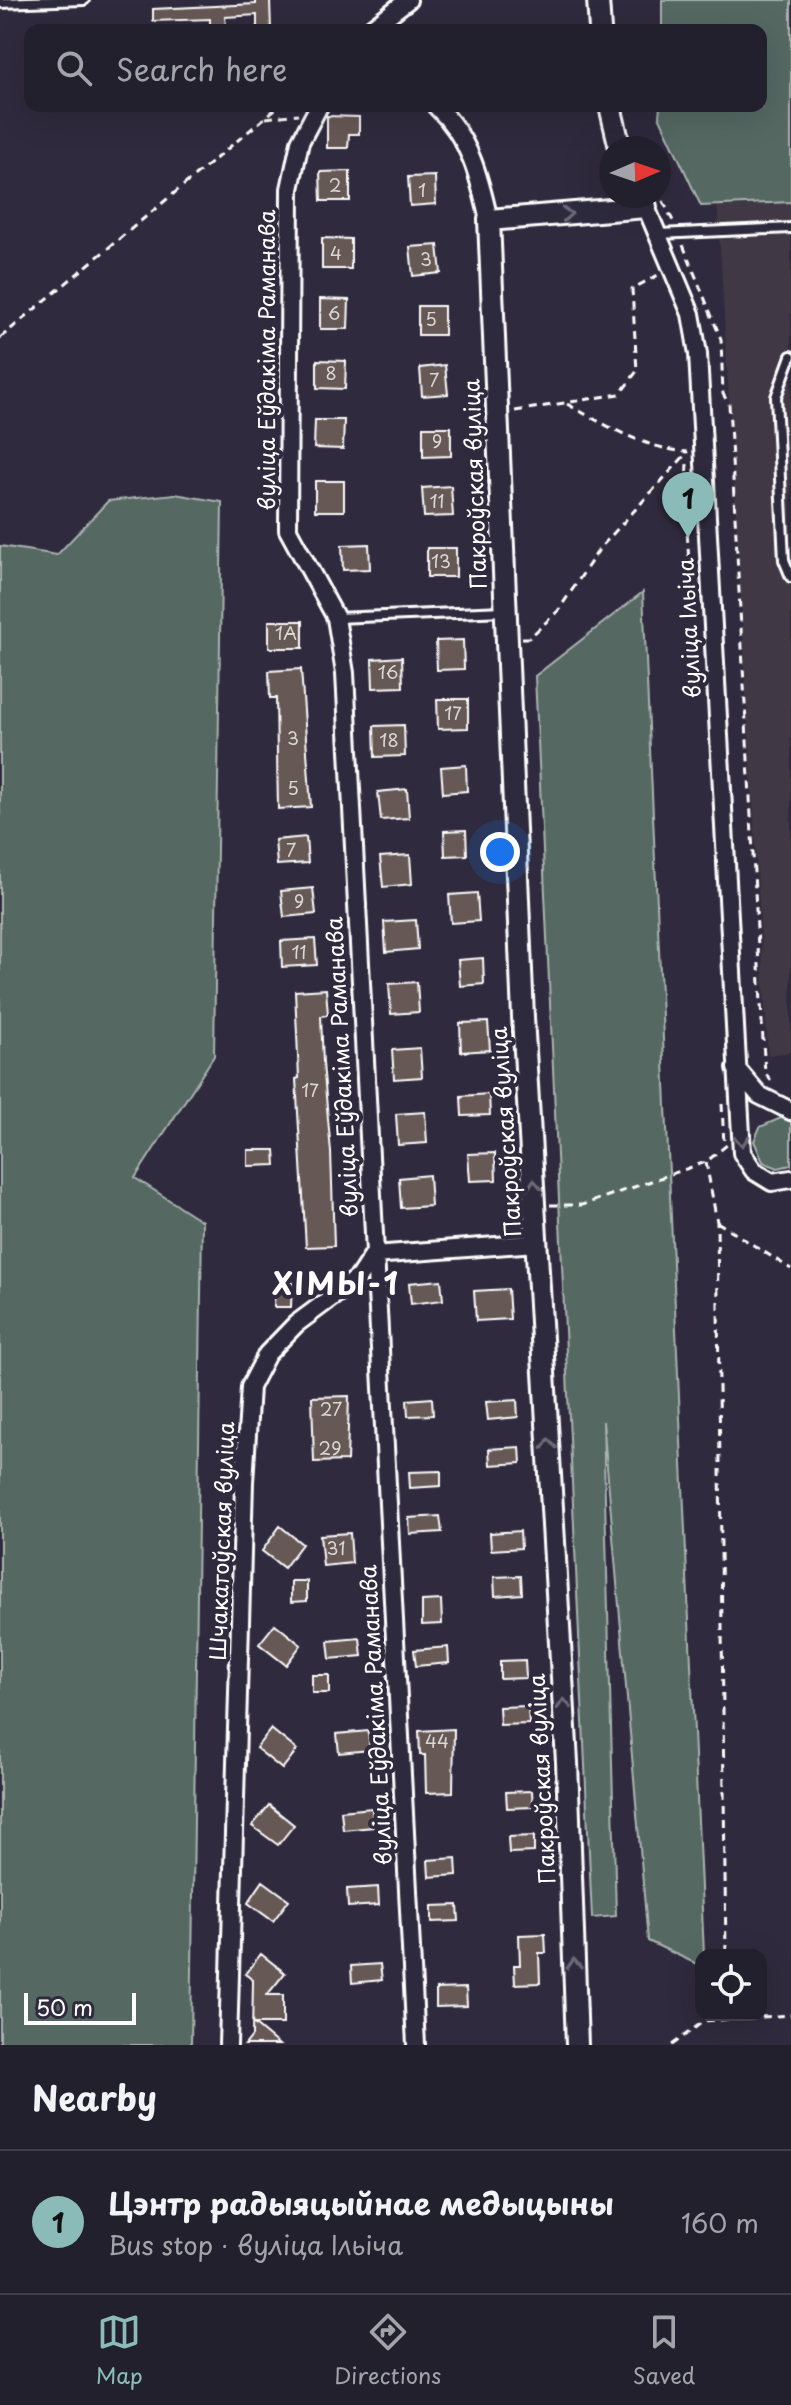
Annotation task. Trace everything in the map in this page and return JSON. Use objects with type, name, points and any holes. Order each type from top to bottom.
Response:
[{"type":"street","points":[[377,24],[408,0]]},
{"type":"street","points":[[598,0],[600,24]]},
{"type":"street","name":"вуліца Еўдакіма Раманава","points":[[315,112],[300,142],[290,189],[288,530],[336,618],[345,673],[416,2045]]},
{"type":"street","name":"Пакроўская вуліца","points":[[442,112],[457,126],[478,171],[489,220],[505,640],[567,1762],[575,2044]]},
{"type":"street","points":[[611,112],[617,136]]},
{"type":"street","points":[[489,220],[599,205]]},
{"type":"street","name":"вуліца Ільіча","points":[[651,208],[691,314],[698,354],[742,1153],[754,1171],[772,1182],[791,1179]]},
{"type":"street","points":[[736,1068],[759,1095],[791,1111]]},
{"type":"street","points":[[373,1255],[537,1243]]},
{"type":"street","name":"Шчакатоўская вуліца","points":[[228,2045],[244,1482],[250,1387],[267,1354],[296,1324],[358,1278],[373,1255]]},
{"type":"lane","points":[[0,3],[84,0]]},
{"type":"lane","points":[[659,234],[791,228]]},
{"type":"lane","points":[[791,356],[776,397],[784,560],[791,577]]},
{"type":"lane","points":[[336,618],[504,611]]},
{"type":"path","points":[[0,338],[272,112]]},
{"type":"path","points":[[266,118],[300,112]]},
{"type":"path","points":[[656,208],[679,233],[721,339],[723,394],[729,404],[765,1073],[773,1084]]},
{"type":"path","points":[[496,415],[620,394],[637,371],[632,289],[658,275]]},
{"type":"path","points":[[565,402],[637,441],[664,451],[688,452]]},
{"type":"path","points":[[688,452],[685,495],[689,564]]},
{"type":"path","points":[[505,640],[529,638],[558,611],[600,548],[688,452]]},
{"type":"path","points":[[535,1205],[582,1205],[706,1162],[741,1135]]},
{"type":"path","points":[[706,1162],[717,1222],[726,1949]]},
{"type":"path","points":[[717,1222],[791,1269]]},
{"type":"path","points":[[767,2017],[791,2015]]},
{"type":"path","points":[[672,2045],[704,2021]]},
{"type":"shaded area","points":[[791,192],[791,1052],[768,1055],[717,199]]},
{"type":"green space","points":[[662,0],[791,0],[791,202],[701,206],[659,112],[767,112],[767,24],[662,24]]},
{"type":"green space","points":[[175,494],[222,502],[214,1056],[135,1178],[202,1221],[191,2045],[0,2045],[0,546],[57,555],[108,501]]},
{"type":"green space","points":[[643,592],[704,1949],[695,1949],[695,1963],[648,1941],[603,1421],[616,1916],[592,1918],[535,676]]},
{"type":"green space","points":[[781,1118],[791,1122],[791,1165],[778,1168],[763,1162],[754,1141],[760,1127]]},
{"type":"building","points":[[256,0],[270,0],[271,24],[257,24],[257,15],[225,17],[226,24],[210,24],[210,19],[153,21],[153,9],[256,4]]},
{"type":"building","points":[[327,116],[359,117],[359,134],[349,134],[348,148],[327,148]]},
{"type":"building","points":[[350,171],[350,201],[321,201],[320,172]]},
{"type":"building","points":[[435,176],[436,204],[410,206],[408,177]]},
{"type":"building","points":[[322,238],[351,239],[351,269],[322,269]]},
{"type":"building","points":[[438,245],[441,273],[413,276],[410,247]]},
{"type":"building","points":[[320,299],[349,300],[348,329],[320,329]]},
{"type":"building","points":[[418,306],[444,306],[444,335],[418,335]]},
{"type":"building","points":[[317,360],[346,361],[345,389],[317,388]]},
{"type":"building","points":[[445,365],[448,394],[422,396],[420,368]]},
{"type":"building","points":[[315,420],[344,420],[343,449],[314,448]]},
{"type":"building","points":[[423,427],[451,427],[451,456],[423,457]]},
{"type":"building","points":[[315,481],[344,481],[344,511],[315,511]]},
{"type":"building","points":[[451,486],[453,516],[424,517],[422,488]]},
{"type":"building","points":[[369,544],[370,569],[343,570],[342,545]]},
{"type":"building","points":[[427,548],[456,548],[456,577],[427,577]]},
{"type":"building","points":[[269,621],[303,621],[303,648],[269,648]]},
{"type":"building","points":[[463,640],[464,669],[437,670],[436,641]]},
{"type":"building","points":[[402,657],[403,687],[373,688],[372,659]]},
{"type":"building","points":[[301,669],[311,807],[278,809],[276,698],[270,698],[269,671]]},
{"type":"building","points":[[437,699],[468,699],[468,728],[438,729]]},
{"type":"building","points":[[404,725],[405,756],[375,757],[374,726]]},
{"type":"building","points":[[466,765],[467,791],[443,793],[441,767]]},
{"type":"building","points":[[407,789],[409,818],[381,820],[378,792]]},
{"type":"building","points":[[466,830],[467,855],[445,856],[444,831]]},
{"type":"building","points":[[306,837],[308,863],[277,865],[275,840]]},
{"type":"building","points":[[410,855],[412,884],[383,887],[380,857]]},
{"type":"building","points":[[313,888],[316,914],[284,917],[281,891]]},
{"type":"building","points":[[477,893],[479,921],[451,923],[449,895]]},
{"type":"building","points":[[416,920],[418,949],[386,952],[384,922]]},
{"type":"building","points":[[315,939],[317,965],[282,967],[281,941]]},
{"type":"building","points":[[483,958],[484,984],[460,986],[458,960]]},
{"type":"building","points":[[417,982],[419,1012],[391,1014],[389,984]]},
{"type":"building","points":[[326,989],[328,1015],[321,1016],[334,1246],[306,1247],[296,1079],[299,1078],[295,991]]},
{"type":"building","points":[[488,1022],[490,1050],[461,1052],[460,1023]]},
{"type":"building","points":[[420,1048],[422,1077],[394,1079],[392,1050]]},
{"type":"building","points":[[489,1094],[490,1115],[462,1116],[461,1096]]},
{"type":"building","points":[[425,1112],[427,1143],[398,1145],[396,1114]]},
{"type":"building","points":[[248,1150],[275,1150],[276,1165],[248,1166]]},
{"type":"building","points":[[495,1153],[496,1180],[470,1181],[468,1154]]},
{"type":"building","points":[[429,1175],[431,1206],[401,1208],[399,1178]]},
{"type":"building","points":[[441,1280],[443,1300],[411,1304],[409,1283]]},
{"type":"building","points":[[275,1283],[292,1283],[291,1307],[274,1307]]},
{"type":"building","points":[[508,1289],[510,1319],[476,1321],[474,1291]]},
{"type":"building","points":[[349,1396],[347,1461],[314,1462],[312,1397]]},
{"type":"building","points":[[432,1398],[433,1415],[408,1416],[407,1400]]},
{"type":"building","points":[[517,1400],[518,1417],[488,1420],[486,1402]]},
{"type":"building","points":[[520,1447],[521,1463],[490,1465],[489,1449]]},
{"type":"building","points":[[441,1471],[441,1486],[410,1488],[409,1472]]},
{"type":"building","points":[[440,1516],[442,1532],[410,1534],[409,1518]]},
{"type":"building","points":[[280,1526],[302,1544],[284,1568],[262,1551]]},
{"type":"building","points":[[520,1531],[521,1548],[491,1550],[490,1533]]},
{"type":"building","points":[[350,1533],[352,1563],[323,1566],[320,1535]]},
{"type":"building","points":[[521,1576],[522,1594],[495,1596],[494,1577]]},
{"type":"building","points":[[291,1581],[307,1581],[307,1601],[291,1602]]},
{"type":"building","points":[[441,1600],[442,1624],[422,1625],[422,1601]]},
{"type":"building","points":[[275,1624],[301,1645],[286,1665],[259,1644]]},
{"type":"building","points":[[360,1638],[362,1656],[330,1659],[328,1641]]},
{"type":"building","points":[[448,1647],[449,1663],[416,1666],[414,1650]]},
{"type":"building","points":[[525,1660],[526,1678],[500,1679],[500,1661]]},
{"type":"building","points":[[312,1675],[329,1675],[329,1693],[312,1693]]},
{"type":"building","points":[[528,1706],[529,1724],[500,1725],[499,1707]]},
{"type":"building","points":[[271,1729],[297,1750],[282,1769],[256,1748]]},
{"type":"building","points":[[454,1729],[453,1792],[426,1793],[425,1755],[420,1755],[419,1731]]},
{"type":"building","points":[[368,1731],[370,1750],[339,1753],[337,1734]]},
{"type":"building","points":[[532,1791],[533,1807],[507,1808],[506,1792]]},
{"type":"building","points":[[269,1805],[294,1825],[278,1845],[252,1826]]},
{"type":"building","points":[[372,1808],[373,1827],[343,1830],[341,1811]]},
{"type":"building","points":[[534,1836],[534,1852],[509,1853],[508,1837]]},
{"type":"building","points":[[456,1858],[457,1875],[429,1877],[428,1860]]},
{"type":"building","points":[[263,1881],[289,1900],[273,1921],[248,1903]]},
{"type":"building","points":[[378,1887],[379,1905],[348,1907],[347,1889]]},
{"type":"building","points":[[458,1905],[459,1921],[432,1922],[432,1906]]},
{"type":"building","points":[[545,1934],[546,1953],[539,1953],[540,1983],[515,1984],[514,1965],[520,1965],[519,1935]]},
{"type":"building","points":[[261,1954],[285,1973],[267,1995],[283,1995],[283,2024],[254,2024],[279,2045],[245,2045],[252,2036],[253,1980],[245,1974]]},
{"type":"building","points":[[380,1964],[382,1980],[352,1983],[351,1966]]},
{"type":"building","points":[[466,1988],[467,2006],[436,2007],[436,1989]]},
{"type":"place","name":"Цэнтр радыяцыйнае медыцыны","points":[[688,538]]},
{"type":"district","name":"ХІМЫ-1","points":[[336,1285]]}]
